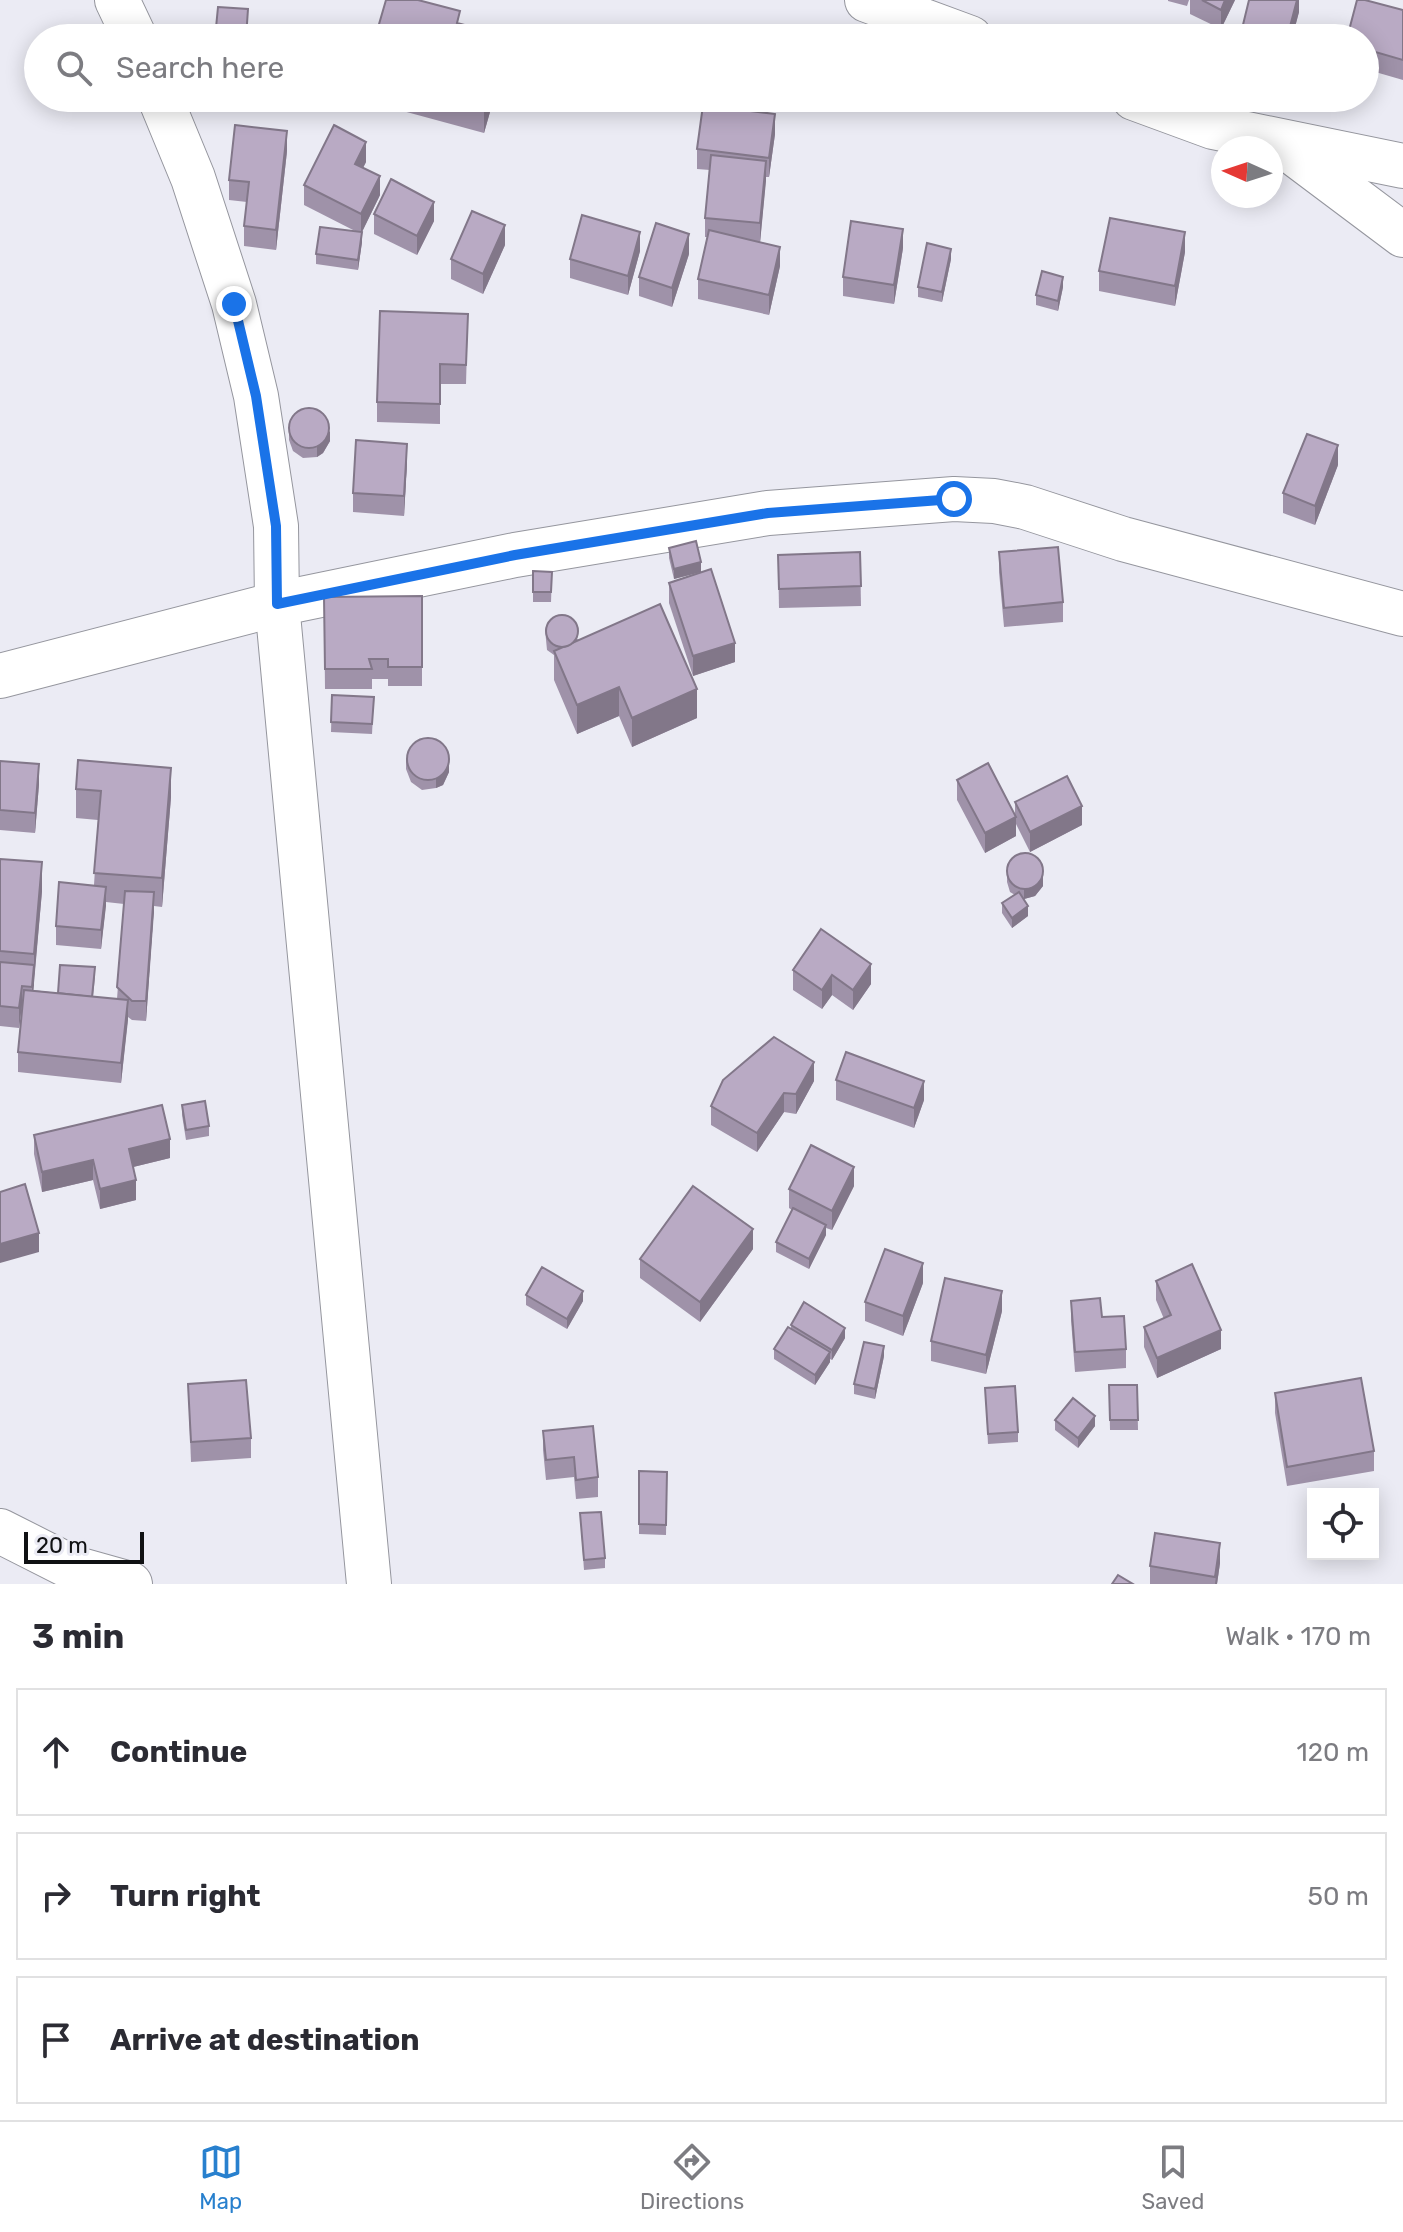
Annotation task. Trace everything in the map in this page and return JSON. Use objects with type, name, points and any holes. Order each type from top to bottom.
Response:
[{"type":"street","points":[[117,0],[128,24]]},
{"type":"street","points":[[867,0],[932,24]]},
{"type":"street","points":[[166,112],[193,178],[234,304],[256,396],[276,526],[277,604],[369,1584]]},
{"type":"street","points":[[1172,112],[1213,127],[1257,136]]},
{"type":"street","points":[[1283,141],[1403,166]]},
{"type":"street","points":[[1283,145],[1403,235]]},
{"type":"street","points":[[0,676],[277,604],[515,555],[768,513],[954,499],[994,501],[1025,507],[1123,539],[1403,614]]},
{"type":"street","points":[[0,1531],[73,1568],[130,1584]]},
{"type":"building","points":[[386,0],[418,0],[460,11],[457,23],[461,24],[379,24]]},
{"type":"building","points":[[1202,0],[1225,0],[1221,10]]},
{"type":"building","points":[[1249,0],[1297,0],[1291,24],[1243,24]]},
{"type":"building","points":[[1357,0],[1403,10],[1403,60],[1379,53],[1379,24],[1351,24]]},
{"type":"building","points":[[218,7],[248,9],[247,24],[216,24]]},
{"type":"building","points":[[702,112],[775,114],[769,158],[697,149]]},
{"type":"building","points":[[235,125],[287,131],[276,230],[244,226],[249,182],[229,180]]},
{"type":"building","points":[[334,125],[366,142],[355,164],[380,176],[361,214],[304,185]]},
{"type":"building","points":[[711,155],[766,161],[760,223],[705,218]]},
{"type":"building","points":[[391,179],[434,202],[417,236],[374,214]]},
{"type":"building","points":[[472,211],[505,225],[483,274],[451,259]]},
{"type":"building","points":[[582,215],[640,232],[628,276],[570,259]]},
{"type":"building","points":[[1110,218],[1185,232],[1175,286],[1099,271]]},
{"type":"building","points":[[851,221],[903,229],[894,285],[843,277]]},
{"type":"building","points":[[656,223],[689,234],[672,288],[639,277]]},
{"type":"building","points":[[320,227],[362,232],[358,260],[316,254]]},
{"type":"building","points":[[709,230],[780,247],[769,295],[698,279]]},
{"type":"building","points":[[927,243],[951,249],[942,292],[918,287]]},
{"type":"building","points":[[1042,271],[1063,277],[1058,301],[1036,295]]},
{"type":"building","points":[[380,311],[468,314],[466,365],[440,364],[440,404],[377,402]]},
{"type":"building","points":[[309,408],[323,414],[329,428],[323,442],[309,448],[295,442],[289,428],[295,414]]},
{"type":"building","points":[[1307,434],[1338,445],[1315,506],[1283,493]]},
{"type":"building","points":[[356,440],[407,444],[404,496],[353,493]]},
{"type":"building","points":[[696,541],[701,562],[674,569],[669,548]]},
{"type":"building","points":[[1058,547],[1063,602],[1004,608],[999,552]]},
{"type":"building","points":[[860,552],[861,586],[779,589],[778,555]]},
{"type":"building","points":[[711,569],[735,643],[693,656],[669,583]]},
{"type":"building","points":[[533,571],[552,572],[551,592],[533,592]]},
{"type":"building","points":[[422,596],[422,667],[388,667],[388,659],[369,659],[372,669],[325,669],[324,597]]},
{"type":"building","points":[[660,604],[697,689],[632,718],[619,687],[577,705],[554,651]]},
{"type":"building","points":[[562,615],[574,619],[578,631],[574,643],[562,647],[550,643],[546,631],[550,619]]},
{"type":"building","points":[[332,695],[374,697],[372,724],[331,722]]},
{"type":"building","points":[[428,738],[443,744],[449,759],[443,774],[428,780],[413,774],[407,759],[413,744]]},
{"type":"building","points":[[78,760],[171,768],[162,878],[94,873],[101,791],[76,789]]},
{"type":"building","points":[[0,761],[39,764],[35,813],[0,810]]},
{"type":"building","points":[[988,763],[1016,817],[985,833],[957,780]]},
{"type":"building","points":[[1067,776],[1082,806],[1030,832],[1015,802]]},
{"type":"building","points":[[1025,853],[1038,858],[1043,871],[1038,884],[1025,889],[1012,884],[1007,871],[1012,858]]},
{"type":"building","points":[[0,859],[42,862],[34,954],[0,951]]},
{"type":"building","points":[[59,882],[106,887],[101,930],[56,926]]},
{"type":"building","points":[[125,891],[154,892],[146,1001],[132,1001],[117,987]]},
{"type":"building","points":[[1019,892],[1028,906],[1012,918],[1002,903]]},
{"type":"building","points":[[821,929],[871,964],[853,990],[832,975],[822,990],[793,970]]},
{"type":"building","points":[[0,962],[34,965],[32,987],[22,986],[19,1008],[0,1006]]},
{"type":"building","points":[[60,965],[95,967],[92,997],[58,993]]},
{"type":"building","points":[[24,990],[128,1000],[121,1063],[18,1052]]},
{"type":"building","points":[[774,1037],[814,1062],[796,1094],[784,1093],[757,1133],[711,1106],[723,1080]]},
{"type":"building","points":[[846,1052],[924,1081],[914,1108],[836,1080]]},
{"type":"building","points":[[205,1101],[209,1126],[186,1130],[182,1105]]},
{"type":"building","points":[[162,1105],[170,1139],[129,1149],[136,1180],[100,1189],[93,1160],[42,1172],[34,1135]]},
{"type":"building","points":[[811,1145],[854,1167],[832,1211],[789,1189]]},
{"type":"building","points":[[25,1184],[39,1233],[0,1244],[0,1192]]},
{"type":"building","points":[[693,1186],[753,1229],[700,1302],[640,1259]]},
{"type":"building","points":[[793,1208],[826,1225],[809,1259],[776,1242]]},
{"type":"building","points":[[885,1249],[923,1263],[903,1316],[865,1302]]},
{"type":"building","points":[[1192,1264],[1221,1330],[1157,1358],[1144,1327],[1171,1315],[1156,1281]]},
{"type":"building","points":[[542,1267],[583,1291],[567,1319],[526,1295]]},
{"type":"building","points":[[945,1278],[1002,1291],[986,1355],[931,1341]]},
{"type":"building","points":[[1100,1298],[1102,1317],[1124,1316],[1126,1349],[1075,1352],[1071,1301]]},
{"type":"building","points":[[804,1302],[845,1328],[832,1350],[791,1325]]},
{"type":"building","points":[[788,1327],[830,1352],[815,1375],[774,1349]]},
{"type":"building","points":[[864,1342],[884,1346],[875,1389],[854,1384]]},
{"type":"building","points":[[1361,1378],[1374,1451],[1287,1467],[1275,1393]]},
{"type":"building","points":[[246,1380],[251,1438],[191,1442],[188,1384]]},
{"type":"building","points":[[1109,1385],[1137,1385],[1138,1420],[1110,1420]]},
{"type":"building","points":[[1015,1386],[1018,1432],[988,1434],[985,1388]]},
{"type":"building","points":[[1073,1398],[1095,1416],[1078,1438],[1055,1420]]},
{"type":"building","points":[[593,1426],[598,1477],[576,1480],[574,1457],[546,1460],[543,1431]]},
{"type":"building","points":[[639,1471],[667,1472],[666,1525],[639,1524]]},
{"type":"building","points":[[601,1512],[605,1558],[584,1560],[580,1513]]},
{"type":"building","points":[[1155,1533],[1220,1543],[1215,1577],[1150,1566]]},
{"type":"building","points":[[1118,1575],[1133,1584],[1112,1584]]},
{"type":"route","points":[[234,304],[256,396],[276,526],[277,604],[515,555],[768,513],[954,499]]}]
